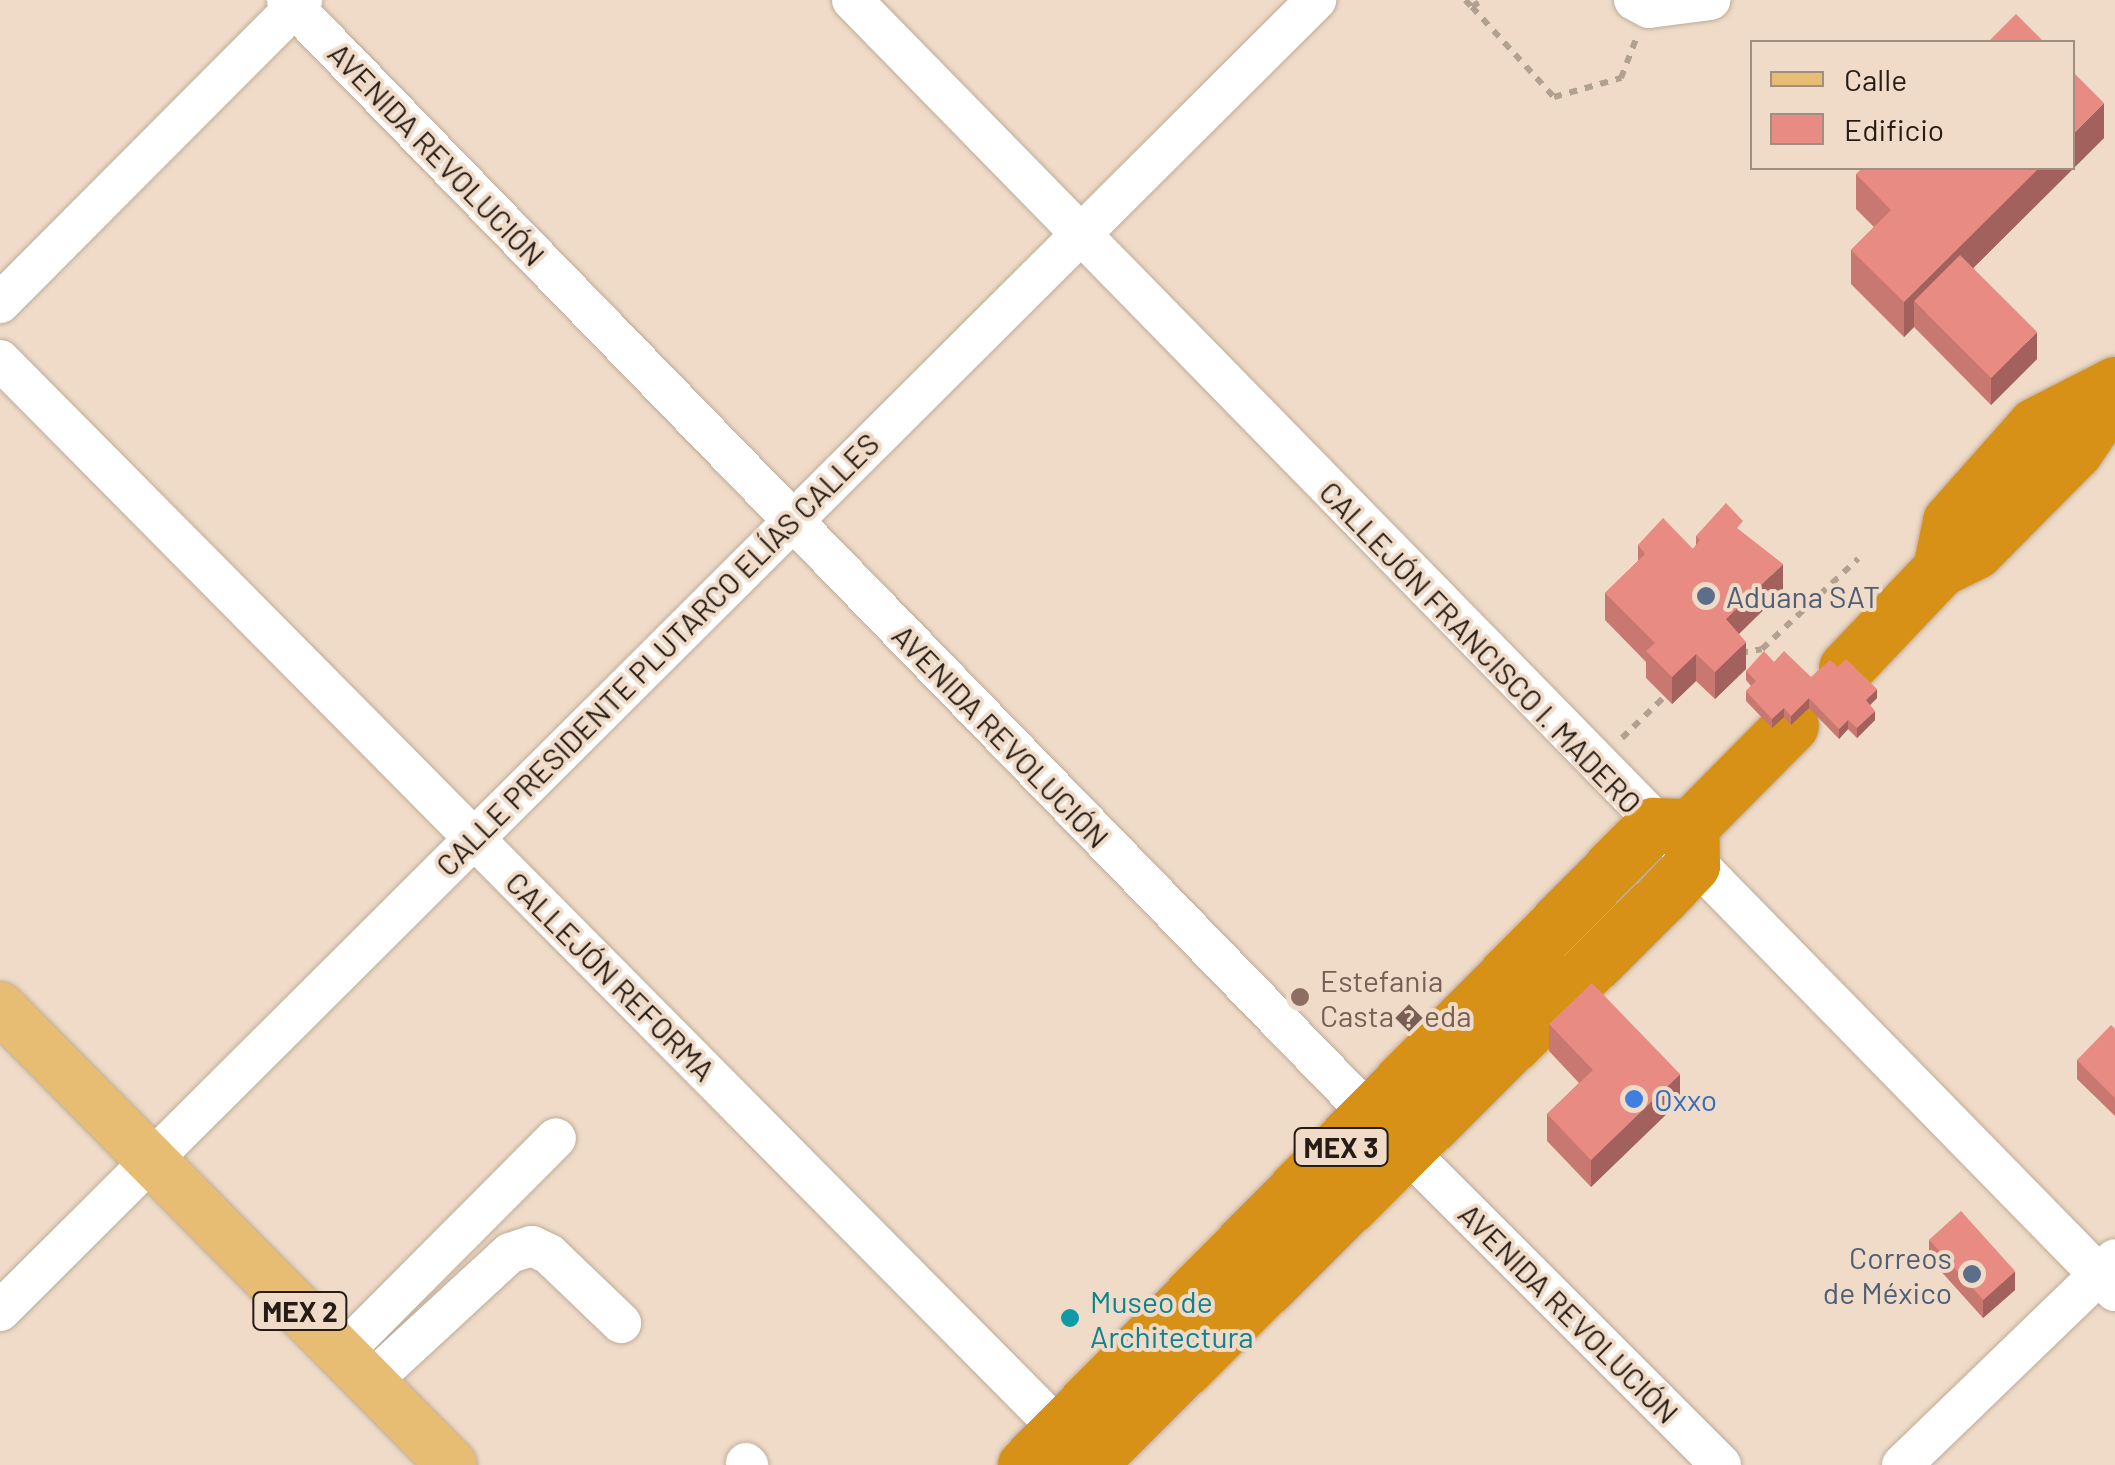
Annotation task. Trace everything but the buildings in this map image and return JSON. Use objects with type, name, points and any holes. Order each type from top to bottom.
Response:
[{"type":"highway","points":[[1846,668],[1940,569],[1950,521],[2035,425],[2115,388]]},
{"type":"highway","points":[[1679,839],[1791,725]]},
{"type":"highway","name":"MEX 3","points":[[1072,1457],[1679,839]]},
{"type":"main road","name":"MEX 2","points":[[0,1007],[452,1465]]},
{"type":"street","name":"CALLEJÓN FRANCISCO I. MADERO","points":[[852,0],[1595,765],[1679,839],[2110,1275]]},
{"type":"street","name":"CALLE PRESIDENTE PLUTARCO ELÍAS CALLES","points":[[0,1310],[149,1157],[1316,0]]},
{"type":"street","points":[[1634,0],[1649,8],[1710,0]]},
{"type":"street","points":[[0,303],[295,2]]},
{"type":"street","name":"AVENIDA REVOLUCIÓN","points":[[295,2],[792,521],[1388,1133],[1721,1465]]},
{"type":"street","name":"CALLEJÓN REFORMA","points":[[0,360],[473,837],[1072,1457]]},
{"type":"street","points":[[356,1368],[556,1138]]},
{"type":"street","points":[[356,1368],[510,1253],[532,1246],[549,1254],[620,1323]]},
{"type":"street","points":[[1902,1465],[2110,1275]]},
{"type":"path","points":[[1468,3],[1482,0]]},
{"type":"path","points":[[1468,3],[1554,98],[1621,78]]},
{"type":"path","points":[[1733,654],[1762,649],[1858,559]]},
{"type":"path","points":[[1595,765],[1664,697]]},
{"type":"place","name":"Aduana SAT","points":[[1706,596]]},
{"type":"place","name":"Estefania Casta�eda","points":[[1300,997]]},
{"type":"place","name":"Oxxo","points":[[1634,1099]]},
{"type":"place","name":"Correos de México","points":[[1972,1274]]},
{"type":"place","name":"Museo de Architectura","points":[[1070,1318]]}]
